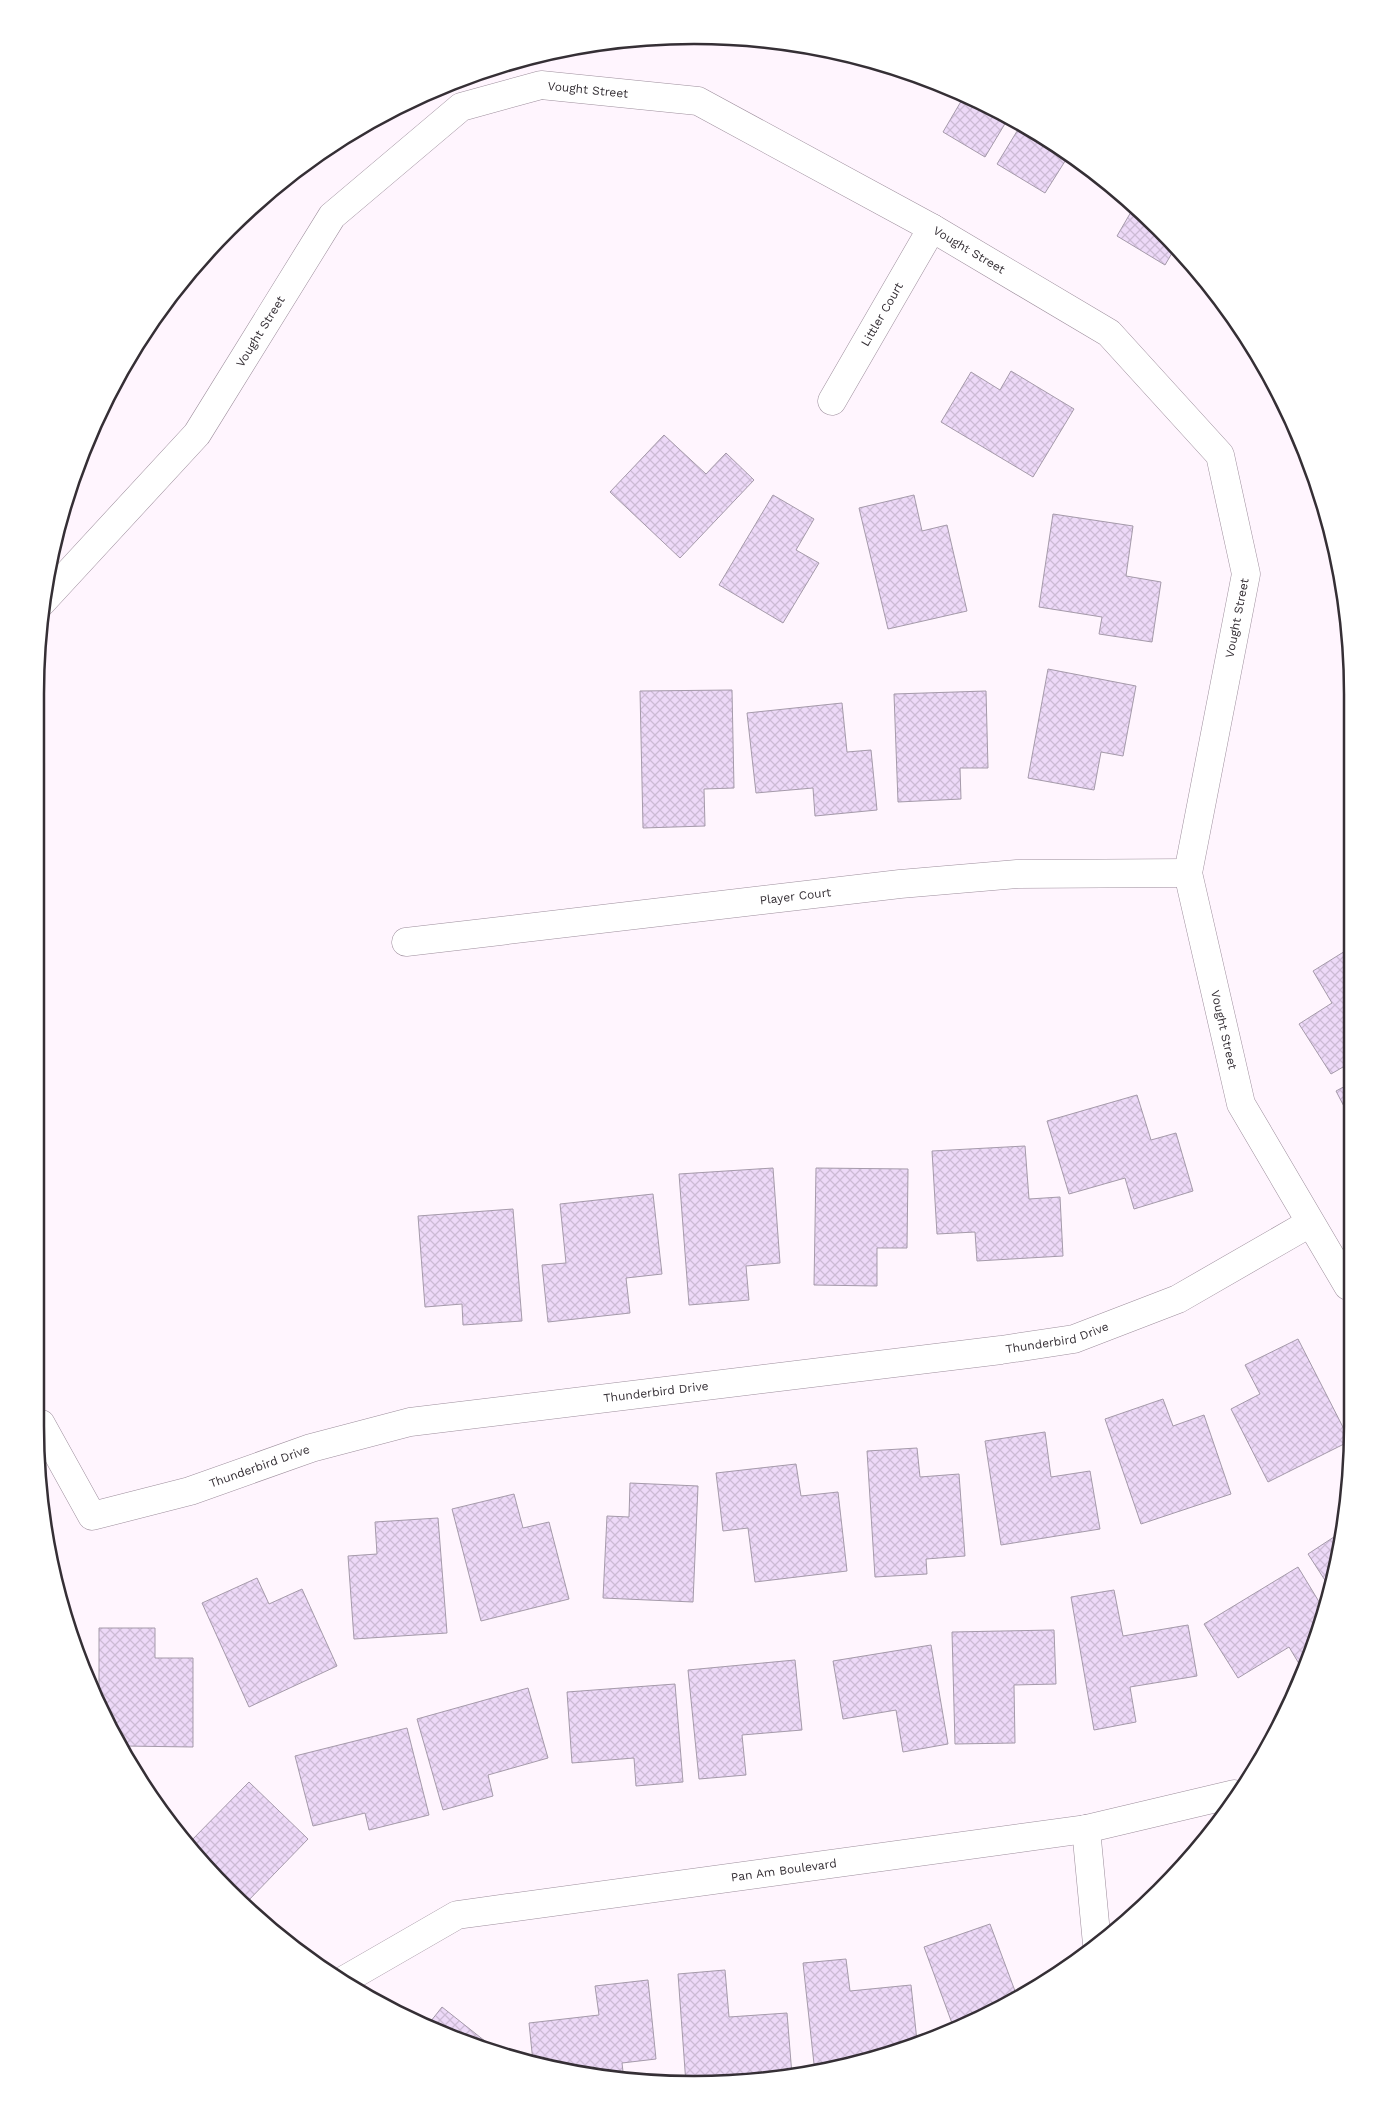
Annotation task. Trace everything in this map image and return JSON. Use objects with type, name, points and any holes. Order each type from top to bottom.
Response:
[{"type":"street","name":"Vought Street","points":[[52,591],[197,434],[332,216],[460,107],[541,85],[698,101],[932,228],[1109,333],[1220,455],[1246,574],[1188,873],[1241,1104],[1344,1279]]},
{"type":"street","name":"Littler Court","points":[[832,401],[932,228]]},
{"type":"street","name":"Player Court","points":[[406,942],[900,884],[1017,874],[1188,873]]},
{"type":"street","name":"Thunderbird Drive","points":[[44,1430],[92,1516],[190,1491],[310,1448],[410,1422],[992,1351],[1074,1339],[1178,1299],[1310,1223]]},
{"type":"street","name":"Pan Am Boulevard","points":[[349,1977],[457,1915],[1086,1829],[1229,1795]]},
{"type":"street","points":[[1086,1829],[1096,1937]]},
{"type":"building","points":[[961,101],[1005,123],[985,157],[943,132]]},
{"type":"building","points":[[1018,130],[1065,160],[1045,193],[997,164]]},
{"type":"building","points":[[1131,212],[1172,253],[1165,265],[1117,236]]},
{"type":"building","points":[[1011,371],[1074,409],[1033,477],[941,422],[971,372],[1000,390]]},
{"type":"building","points":[[664,435],[706,474],[726,453],[754,480],[680,558],[610,492]]},
{"type":"building","points":[[773,495],[814,519],[796,550],[819,563],[783,623],[719,585]]},
{"type":"building","points":[[914,495],[922,531],[947,525],[967,611],[888,629],[859,508]]},
{"type":"building","points":[[1053,514],[1133,526],[1126,576],[1161,582],[1152,642],[1099,634],[1102,617],[1039,607]]},
{"type":"building","points":[[1048,669],[1136,686],[1123,756],[1101,752],[1094,790],[1028,778]]},
{"type":"building","points":[[732,690],[734,788],[704,789],[705,826],[643,828],[640,691]]},
{"type":"building","points":[[986,691],[988,768],[960,768],[961,799],[898,802],[894,694]]},
{"type":"building","points":[[842,703],[847,752],[871,750],[877,810],[815,816],[813,788],[756,793],[747,713]]},
{"type":"building","points":[[1344,952],[1344,1066],[1331,1074],[1299,1024],[1332,1003],[1313,971]]},
{"type":"building","points":[[1344,1087],[1344,1106],[1336,1091]]},
{"type":"building","points":[[1137,1095],[1151,1140],[1176,1133],[1193,1191],[1134,1209],[1125,1178],[1069,1194],[1047,1121]]},
{"type":"building","points":[[1025,1146],[1029,1199],[1060,1197],[1063,1256],[977,1261],[975,1232],[937,1234],[932,1151]]},
{"type":"building","points":[[773,1168],[780,1263],[746,1266],[749,1300],[689,1305],[679,1174]]},
{"type":"building","points":[[816,1168],[908,1169],[907,1248],[877,1248],[877,1286],[814,1285]]},
{"type":"building","points":[[653,1194],[662,1274],[626,1278],[630,1313],[548,1322],[542,1265],[566,1263],[560,1204]]},
{"type":"building","points":[[513,1209],[522,1321],[463,1325],[462,1304],[425,1307],[418,1216]]},
{"type":"building","points":[[1298,1339],[1344,1429],[1344,1444],[1268,1482],[1231,1409],[1260,1394],[1245,1365]]},
{"type":"building","points":[[1163,1399],[1173,1426],[1204,1415],[1231,1494],[1141,1524],[1105,1419]]},
{"type":"building","points":[[1045,1432],[1051,1477],[1090,1471],[1100,1529],[1001,1545],[985,1441]]},
{"type":"building","points":[[917,1448],[920,1477],[959,1474],[965,1556],[926,1559],[927,1574],[875,1577],[867,1451]]},
{"type":"building","points":[[796,1464],[801,1496],[838,1492],[847,1571],[755,1582],[748,1528],[723,1531],[716,1473]]},
{"type":"building","points":[[630,1483],[698,1486],[693,1602],[603,1598],[607,1516],[629,1517]]},
{"type":"building","points":[[514,1494],[523,1528],[549,1522],[569,1599],[481,1621],[452,1509]]},
{"type":"building","points":[[438,1518],[447,1633],[354,1639],[348,1556],[377,1554],[375,1522]]},
{"type":"building","points":[[1335,1536],[1325,1581],[1308,1554]]},
{"type":"building","points":[[1298,1567],[1319,1603],[1299,1664],[1289,1647],[1238,1678],[1204,1624]]},
{"type":"building","points":[[257,1578],[269,1604],[302,1589],[337,1666],[249,1707],[202,1603]]},
{"type":"building","points":[[1114,1590],[1123,1636],[1188,1625],[1197,1676],[1130,1687],[1136,1722],[1094,1730],[1071,1597]]},
{"type":"building","points":[[99,1628],[155,1628],[155,1658],[193,1658],[193,1747],[128,1746],[99,1688]]},
{"type":"building","points":[[1054,1630],[1056,1684],[1014,1685],[1015,1743],[955,1744],[952,1632]]},
{"type":"building","points":[[931,1645],[948,1744],[903,1752],[896,1710],[843,1719],[833,1661]]},
{"type":"building","points":[[795,1660],[802,1730],[742,1735],[746,1775],[699,1779],[688,1670]]},
{"type":"building","points":[[675,1684],[683,1782],[636,1786],[634,1758],[572,1763],[567,1692]]},
{"type":"building","points":[[528,1688],[548,1758],[488,1775],[493,1796],[443,1810],[417,1719]]},
{"type":"building","points":[[407,1728],[429,1815],[369,1830],[365,1813],[313,1826],[295,1756]]},
{"type":"building","points":[[249,1782],[308,1839],[249,1900],[192,1840]]},
{"type":"building","points":[[990,1924],[1015,1991],[952,2023],[924,1947]]},
{"type":"building","points":[[846,1959],[850,1991],[911,1985],[917,2037],[862,2054],[814,2064],[803,1963]]},
{"type":"building","points":[[725,1970],[729,2017],[787,2013],[792,2069],[737,2075],[685,2076],[678,1974]]},
{"type":"building","points":[[648,1980],[656,2059],[622,2063],[623,2072],[567,2064],[532,2056],[529,2023],[599,2015],[595,1986]]},
{"type":"building","points":[[442,2007],[487,2043],[445,2027],[431,2021]]}]
